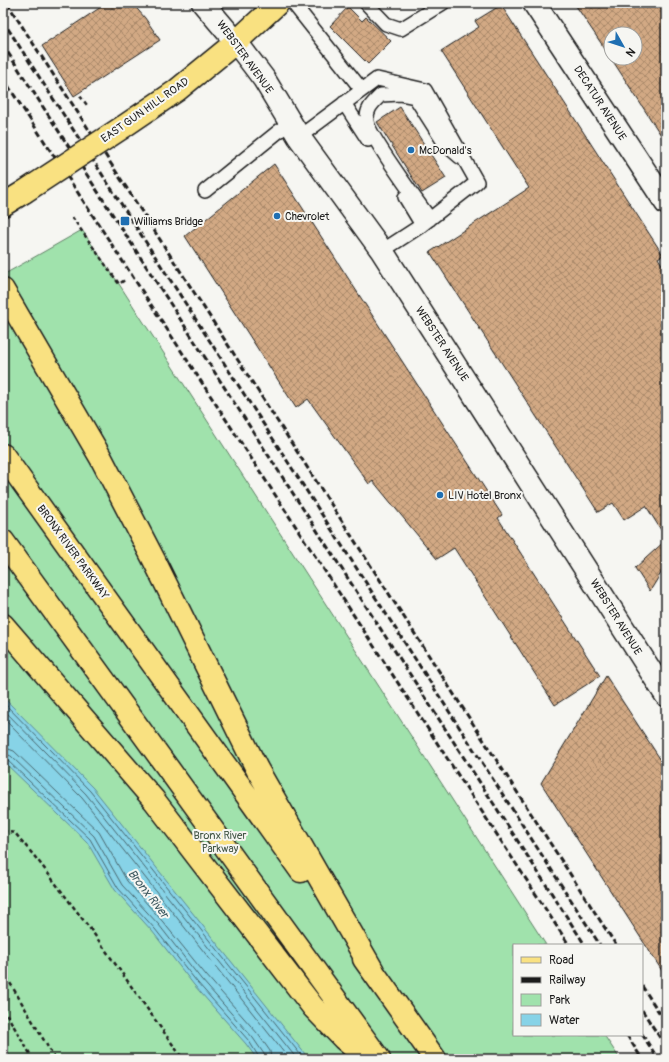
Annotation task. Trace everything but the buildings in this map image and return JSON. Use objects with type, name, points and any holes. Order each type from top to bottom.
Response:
[{"type":"main road","name":"WEBSTER AVENUE","points":[[203,3],[236,42],[264,79],[294,130],[382,251],[666,695]]},
{"type":"main road","name":"EAST GUN HILL ROAD","points":[[3,205],[176,91],[236,42],[278,3]]},
{"type":"main road","name":"DECATUR AVENUE","points":[[534,3],[666,204]]},
{"type":"main road","points":[[3,290],[100,458],[154,560],[257,769],[373,971]]},
{"type":"main road","name":"BRONX RIVER PARKWAY","points":[[3,455],[435,1059]]},
{"type":"main road","points":[[3,541],[379,1059]]},
{"type":"main road","points":[[3,625],[154,800],[313,1007],[344,1039],[367,1059]]},
{"type":"lane","points":[[293,3],[362,90]]},
{"type":"lane","points":[[366,3],[386,24],[401,29],[443,3]]},
{"type":"lane","points":[[205,191],[294,130],[344,103],[377,79],[425,90],[478,182],[426,222],[382,251]]},
{"type":"lane","points":[[426,222],[367,122],[369,107],[381,95],[400,94],[415,97],[445,144],[466,162]]},
{"type":"lane","points":[[344,103],[426,222]]},
{"type":"path","points":[[80,96],[87,105]]},
{"type":"path","points":[[72,217],[119,284],[125,280]]},
{"type":"path","points":[[3,830],[15,834],[40,863],[94,934],[183,1059]]},
{"type":"path","points":[[3,971],[55,1059]]},
{"type":"path","points":[[3,1008],[33,1059]]},
{"type":"green space","name":"Bronx River Parkway","points":[[82,230],[119,284],[545,944],[513,944],[513,1036],[605,1036],[620,1059],[3,1059],[3,275]]},
{"type":"water","name":"Bronx River","points":[[3,697],[93,788],[309,1059],[257,1059],[246,1044],[194,985],[152,931],[115,890],[87,842],[3,761]]},
{"type":"railway","points":[[7,3],[615,944]]},
{"type":"railway","points":[[3,21],[599,944]]},
{"type":"railway","points":[[3,45],[584,944]]},
{"type":"railway","points":[[3,78],[568,944]]},
{"type":"railway","points":[[643,988],[666,1023]]},
{"type":"railway","points":[[643,1012],[666,1047]]},
{"type":"railway","points":[[628,1036],[642,1059]]},
{"type":"railway","points":[[643,1036],[658,1059]]},
{"type":"place","name":"McDonald's","points":[[411,150]]},
{"type":"place","name":"Chevrolet","points":[[277,216]]},
{"type":"place","name":"Williams Bridge","points":[[125,221]]},
{"type":"place","name":"LIV Hotel Bronx","points":[[440,495]]}]
